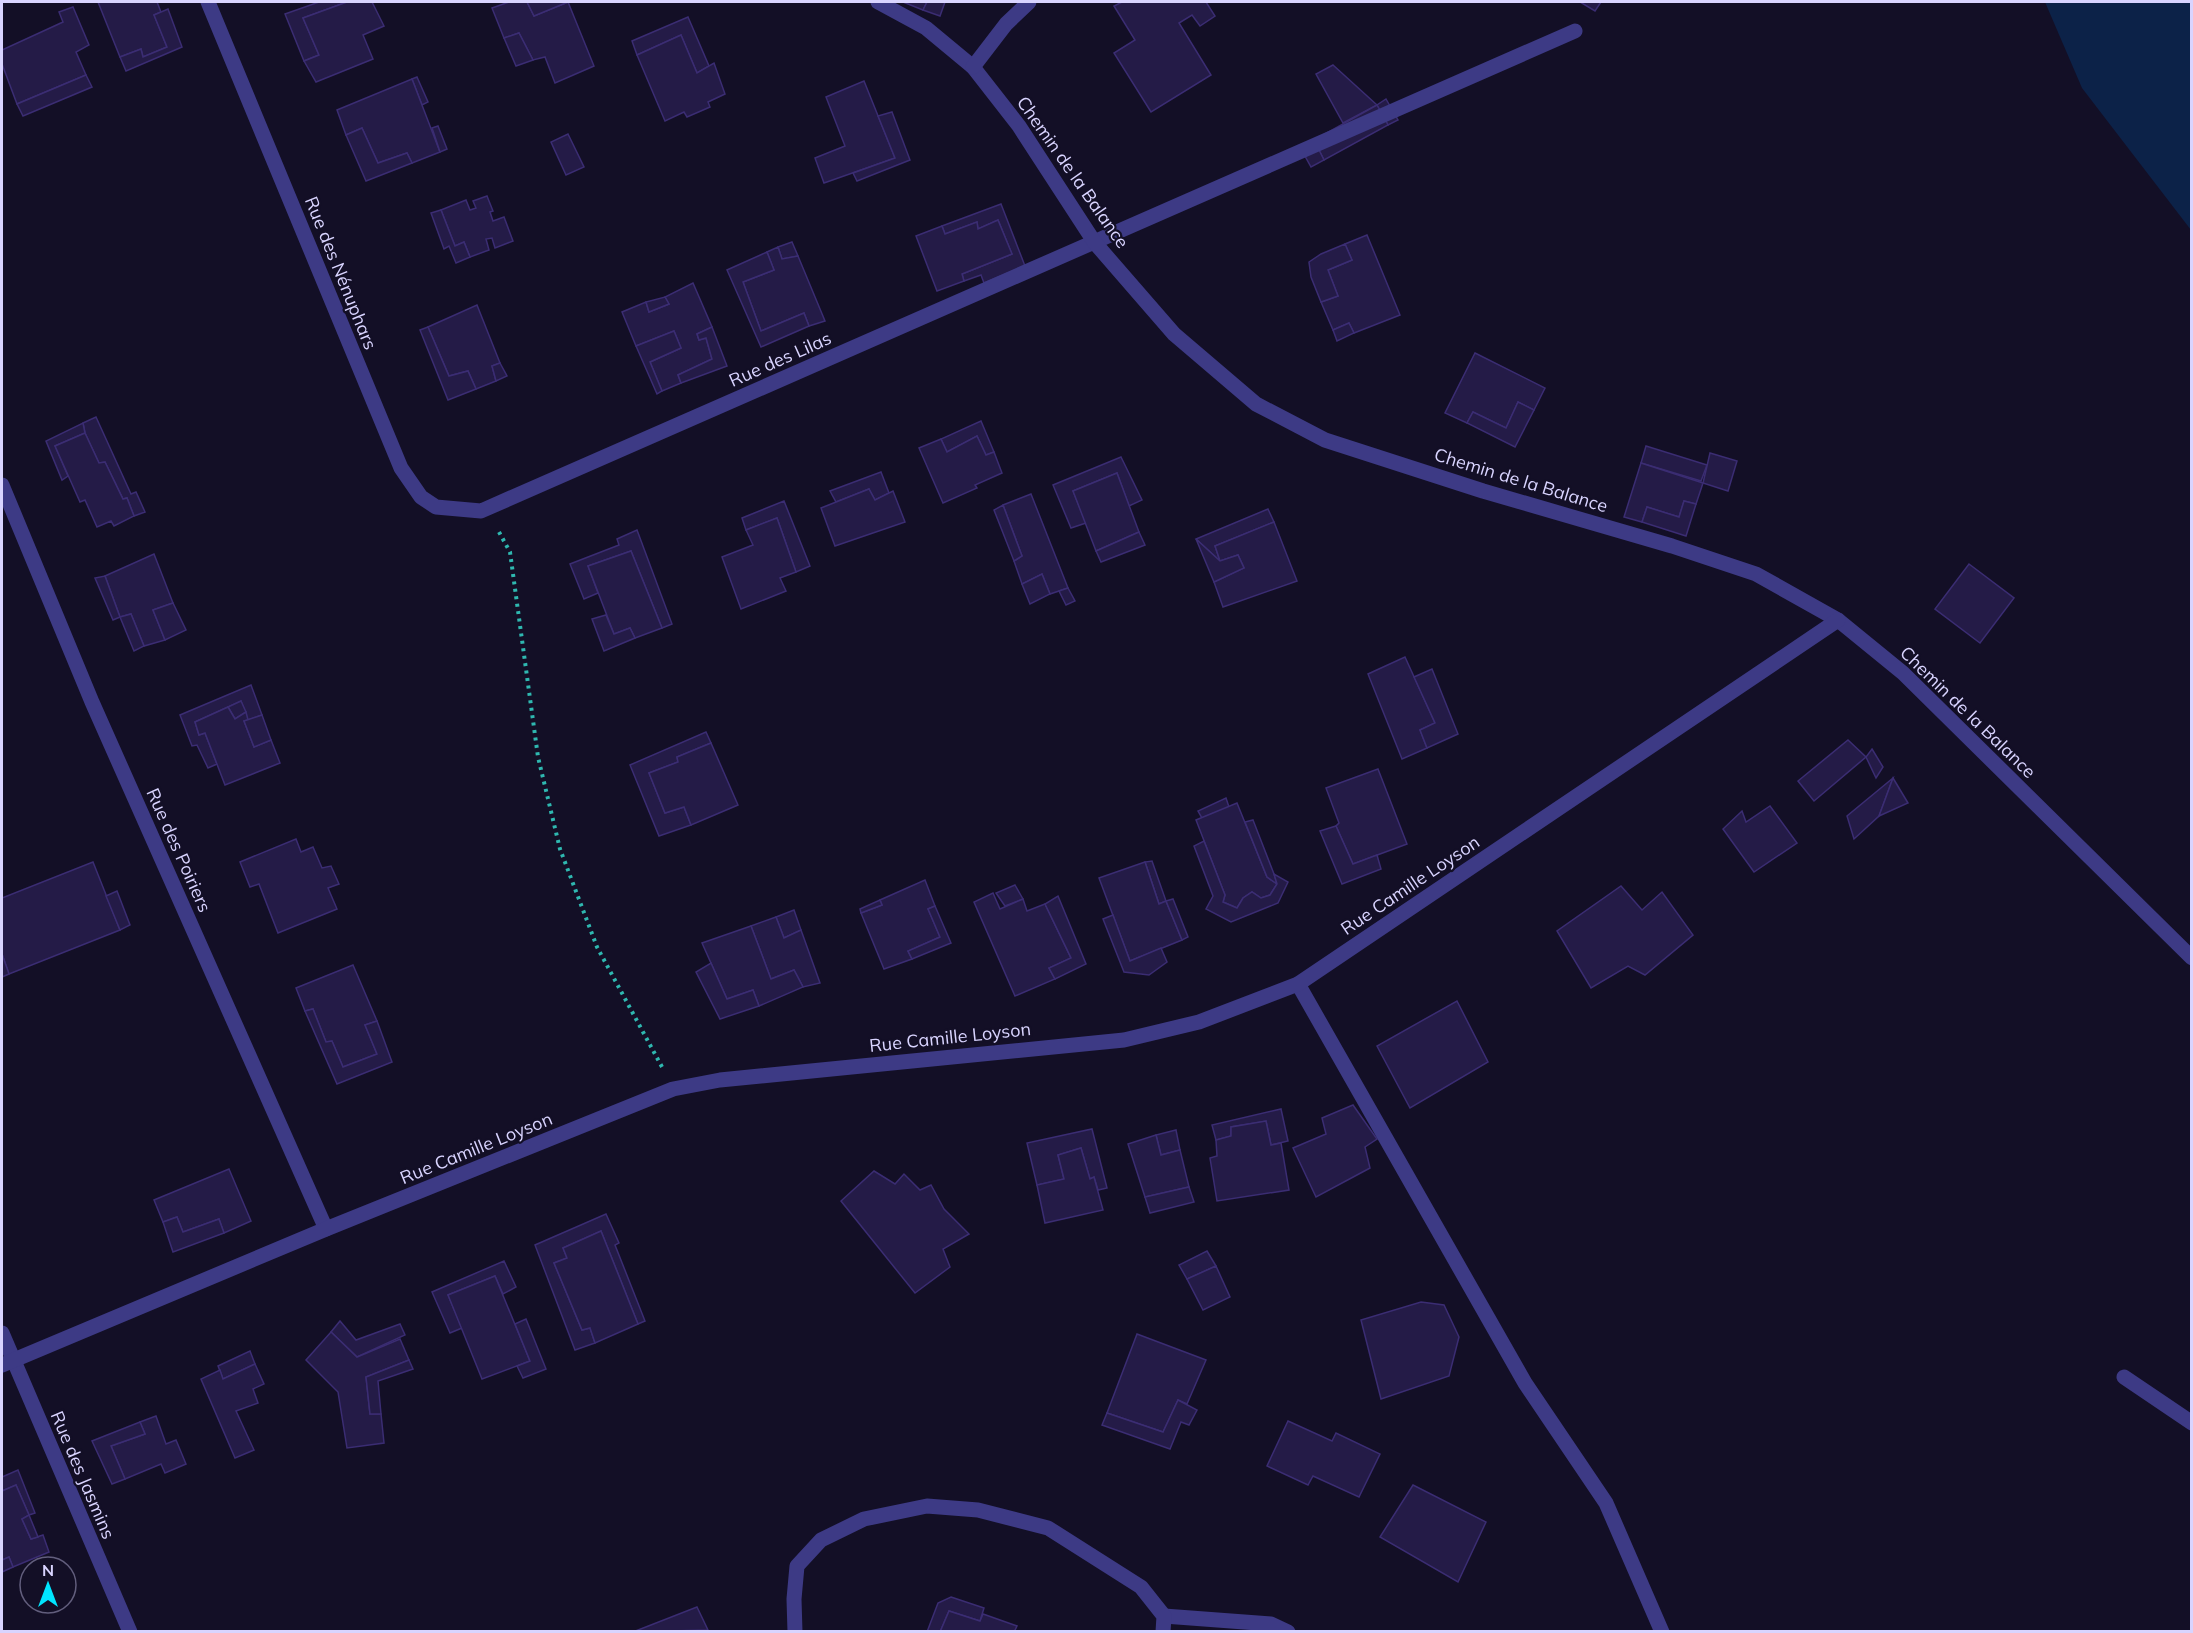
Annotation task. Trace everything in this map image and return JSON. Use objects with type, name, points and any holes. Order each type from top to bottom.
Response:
[{"type":"street","name":"Rue des Nénuphars","points":[[208,2],[401,468],[421,497],[436,507],[481,511]]},
{"type":"street","name":"Chemin de la Balance","points":[[878,2],[926,28],[973,67],[1019,126],[1095,243],[1174,334],[1256,404],[1325,440],[1756,574],[1838,620],[1903,674],[2192,958]]},
{"type":"street","points":[[973,67],[1006,24],[1029,2]]},
{"type":"street","name":"Rue des Lilas","points":[[481,511],[1575,31]]},
{"type":"street","name":"Rue des Poiriers","points":[[2,485],[92,702],[327,1229]]},
{"type":"street","name":"Rue Camille Loyson","points":[[7,1363],[327,1229],[673,1089],[751,1077],[1124,1040],[1199,1022],[1298,984],[1838,620]]},
{"type":"street","points":[[1298,984],[1525,1383],[1606,1503],[1662,1632]]},
{"type":"street","name":"Rue des Jasmins","points":[[2,1333],[7,1363],[130,1632]]},
{"type":"street","points":[[2124,1377],[2192,1423]]},
{"type":"street","points":[[795,1632],[794,1599],[797,1566],[822,1540],[864,1520],[927,1506],[978,1510],[1048,1528],[1141,1587],[1164,1616],[1163,1632]]},
{"type":"street","points":[[1164,1616],[1271,1624],[1288,1632]]},
{"type":"path","points":[[481,511],[503,536],[510,552],[538,758],[560,849],[597,947],[673,1089]]},
{"type":"water","points":[[2045,2],[2191,2],[2191,230],[2082,88]]},
{"type":"building","points":[[98,2],[157,2],[161,12],[154,15],[167,47],[143,57],[141,49],[120,57]]},
{"type":"building","points":[[319,2],[347,2],[303,18],[319,55],[304,61],[285,14]]},
{"type":"building","points":[[347,2],[372,2],[384,26],[363,35],[373,59],[316,82],[304,61],[319,55],[303,18]]},
{"type":"building","points":[[509,2],[527,2],[534,16],[568,2],[594,66],[555,83],[545,57],[533,60],[519,33],[504,38],[492,8]]},
{"type":"building","points":[[527,2],[568,2],[534,16]]},
{"type":"building","points":[[903,2],[927,2],[923,10]]},
{"type":"building","points":[[927,2],[945,2],[940,16],[923,10]]},
{"type":"building","points":[[1122,2],[1206,2],[1215,16],[1200,26],[1192,15],[1179,23],[1211,75],[1151,112],[1114,53],[1135,40],[1114,6]]},
{"type":"building","points":[[1580,2],[1601,2],[1595,11]]},
{"type":"building","points":[[73,7],[89,45],[76,52],[86,75],[17,104],[2,64],[2,50],[63,22],[59,12]]},
{"type":"building","points":[[168,9],[182,47],[126,71],[120,57],[141,49],[143,57],[167,47],[154,15]]},
{"type":"building","points":[[688,17],[709,66],[697,73],[681,35],[637,55],[632,41]]},
{"type":"building","points":[[519,33],[533,60],[516,66],[504,38]]},
{"type":"building","points":[[681,35],[697,73],[714,63],[725,94],[708,102],[710,107],[687,117],[684,112],[665,121],[637,55]]},
{"type":"building","points":[[1333,65],[1377,105],[1343,123],[1316,74]]},
{"type":"building","points":[[86,75],[92,87],[23,116],[17,104]]},
{"type":"building","points":[[417,77],[428,102],[422,105],[412,79]]},
{"type":"building","points":[[412,79],[440,152],[412,163],[407,153],[378,163],[362,128],[346,135],[337,110]]},
{"type":"building","points":[[864,81],[895,158],[824,183],[815,158],[845,146],[826,97]]},
{"type":"building","points":[[1386,99],[1398,120],[1388,125],[1377,105]]},
{"type":"building","points":[[1377,105],[1388,125],[1324,160],[1314,140]]},
{"type":"building","points":[[892,112],[910,160],[857,181],[853,173],[895,158],[878,116]]},
{"type":"building","points":[[438,126],[447,149],[440,152],[432,128]]},
{"type":"building","points":[[362,128],[378,163],[407,153],[412,163],[366,181],[346,135]]},
{"type":"building","points":[[568,134],[584,167],[566,175],[551,142]]},
{"type":"building","points":[[1314,140],[1324,160],[1311,167],[1300,147]]},
{"type":"building","points":[[487,196],[493,211],[490,212],[493,221],[504,217],[513,241],[495,248],[492,238],[486,239],[489,250],[470,257],[464,242],[455,246],[441,210],[466,200],[470,210],[476,208],[473,201]]},
{"type":"building","points":[[1001,204],[1025,266],[984,283],[981,275],[964,281],[962,274],[1012,254],[998,220],[978,229],[977,222],[945,234],[942,226]]},
{"type":"building","points":[[441,210],[455,246],[464,242],[470,257],[456,263],[449,246],[444,249],[431,213]]},
{"type":"building","points":[[998,220],[1012,254],[962,274],[964,281],[937,291],[916,236],[942,226],[945,234],[977,222],[978,229]]},
{"type":"building","points":[[1367,235],[1400,315],[1354,333],[1349,323],[1333,330],[1321,302],[1338,296],[1328,270],[1352,260],[1345,244]]},
{"type":"building","points":[[792,242],[798,256],[782,259],[778,247]]},
{"type":"building","points":[[1345,244],[1352,260],[1328,270],[1338,296],[1321,302],[1311,277],[1309,262]]},
{"type":"building","points":[[778,247],[782,259],[798,256],[825,321],[809,326],[804,313],[761,331],[743,282],[774,270],[767,252]]},
{"type":"building","points":[[767,252],[774,270],[743,282],[761,331],[804,313],[809,326],[761,347],[727,270]]},
{"type":"building","points":[[693,283],[712,327],[697,334],[699,340],[706,338],[712,359],[678,375],[681,383],[662,391],[650,362],[681,348],[674,331],[636,346],[622,312],[646,302],[649,312],[669,304],[665,297]]},
{"type":"building","points":[[665,297],[669,304],[649,312],[646,302]]},
{"type":"building","points":[[477,305],[500,363],[492,366],[496,381],[476,389],[468,371],[449,376],[428,327]]},
{"type":"building","points":[[1349,323],[1354,333],[1337,341],[1333,330]]},
{"type":"building","points":[[428,327],[449,376],[468,371],[476,389],[448,400],[420,330]]},
{"type":"building","points":[[712,327],[727,366],[681,383],[678,375],[712,359],[706,338],[699,340],[697,334]]},
{"type":"building","points":[[674,331],[681,348],[650,362],[662,391],[657,394],[636,346]]},
{"type":"building","points":[[1475,353],[1545,388],[1534,410],[1518,402],[1506,428],[1473,412],[1467,423],[1445,413]]},
{"type":"building","points":[[500,363],[507,376],[496,381],[492,366]]},
{"type":"building","points":[[1518,402],[1534,410],[1515,447],[1467,423],[1473,412],[1506,428]]},
{"type":"building","points":[[96,417],[131,494],[136,492],[145,512],[134,516],[127,498],[123,499],[105,462],[99,463],[85,433],[83,423]]},
{"type":"building","points":[[981,421],[994,452],[986,455],[977,436],[947,452],[941,439]]},
{"type":"building","points":[[83,423],[85,433],[55,446],[68,476],[62,480],[46,441]]},
{"type":"building","points":[[85,433],[99,463],[105,462],[123,499],[127,498],[134,516],[114,526],[111,521],[97,527],[85,500],[80,502],[55,446]]},
{"type":"building","points":[[977,436],[986,455],[994,452],[1002,473],[975,485],[977,488],[943,503],[919,448],[941,439],[947,452]]},
{"type":"building","points":[[1646,446],[1707,465],[1701,481],[1641,463]]},
{"type":"building","points":[[1710,453],[1737,461],[1728,491],[1703,483]]},
{"type":"building","points":[[1121,457],[1142,500],[1129,506],[1117,473],[1073,491],[1086,523],[1071,528],[1053,485]]},
{"type":"building","points":[[1641,463],[1703,483],[1696,504],[1684,501],[1679,517],[1647,507],[1642,522],[1624,517]]},
{"type":"building","points":[[881,472],[889,493],[875,500],[869,489],[836,502],[830,491]]},
{"type":"building","points":[[1117,473],[1139,532],[1096,551],[1073,491]]},
{"type":"building","points":[[869,489],[875,500],[893,491],[905,522],[835,546],[821,508]]},
{"type":"building","points":[[1031,494],[1068,588],[1050,594],[1042,574],[1022,584],[1014,561],[1022,556],[1003,505]]},
{"type":"building","points":[[784,501],[810,566],[796,572],[777,518],[746,530],[742,518]]},
{"type":"building","points":[[1684,501],[1696,504],[1686,536],[1642,522],[1647,507],[1679,517]]},
{"type":"building","points":[[1003,505],[1022,556],[1014,561],[994,510]]},
{"type":"building","points":[[1268,509],[1274,522],[1215,546],[1220,561],[1196,539]]},
{"type":"building","points":[[777,518],[796,572],[780,578],[786,591],[741,609],[722,557],[753,545],[746,530]]},
{"type":"building","points":[[1274,522],[1297,581],[1223,607],[1214,582],[1244,568],[1238,555],[1220,561],[1215,546]]},
{"type":"building","points":[[637,530],[672,624],[662,628],[631,551],[588,566],[598,593],[584,599],[570,564],[619,545],[617,539]]},
{"type":"building","points":[[1139,532],[1145,545],[1101,562],[1096,551]]},
{"type":"building","points":[[1196,539],[1220,561],[1238,555],[1244,568],[1214,582]]},
{"type":"building","points":[[631,551],[662,628],[635,638],[630,628],[614,634],[588,566]]},
{"type":"building","points":[[154,554],[173,603],[153,610],[165,640],[144,646],[131,614],[120,617],[105,576]]},
{"type":"building","points":[[1969,564],[2014,598],[1980,643],[1935,609]]},
{"type":"building","points":[[1042,574],[1050,594],[1030,604],[1022,584]]},
{"type":"building","points":[[105,576],[120,617],[113,620],[95,578]]},
{"type":"building","points":[[1068,588],[1075,601],[1066,605],[1059,591]]},
{"type":"building","points":[[173,603],[186,630],[165,640],[153,610]]},
{"type":"building","points":[[131,614],[144,646],[134,651],[120,617]]},
{"type":"building","points":[[606,615],[614,634],[630,628],[635,638],[604,651],[592,619]]},
{"type":"building","points":[[1405,657],[1435,723],[1420,730],[1427,748],[1402,759],[1368,674]]},
{"type":"building","points":[[1432,669],[1458,734],[1427,748],[1420,730],[1435,723],[1414,677]]},
{"type":"building","points":[[251,685],[262,715],[248,720],[241,701],[195,722],[199,735],[205,733],[217,764],[208,768],[197,745],[192,746],[180,715]]},
{"type":"building","points":[[241,701],[246,712],[235,719],[228,707]]},
{"type":"building","points":[[228,707],[235,719],[246,712],[248,720],[244,721],[254,747],[271,740],[280,763],[225,785],[205,733],[199,735],[195,722]]},
{"type":"building","points":[[262,715],[271,740],[254,747],[244,721]]},
{"type":"building","points":[[706,732],[711,743],[677,757],[678,762],[649,773],[665,813],[684,807],[691,825],[659,836],[630,765]]},
{"type":"building","points":[[1848,740],[1866,757],[1814,801],[1798,781]]},
{"type":"building","points":[[711,743],[738,805],[691,825],[684,807],[665,813],[649,773],[678,762],[677,757]]},
{"type":"building","points":[[1872,749],[1883,767],[1876,778],[1866,757]]},
{"type":"building","points":[[1378,769],[1407,844],[1353,864],[1336,826],[1339,823],[1326,788]]},
{"type":"building","points":[[1893,778],[1879,816],[1854,839],[1847,816]]},
{"type":"building","points":[[1893,778],[1908,803],[1879,816]]},
{"type":"building","points":[[1226,798],[1229,807],[1202,818],[1198,811]]},
{"type":"building","points":[[1237,803],[1267,877],[1277,884],[1270,895],[1261,898],[1252,892],[1243,898],[1237,908],[1223,902],[1225,895],[1196,820]]},
{"type":"building","points":[[1770,806],[1797,843],[1754,872],[1723,829],[1742,811],[1746,822]]},
{"type":"building","points":[[1253,820],[1277,884],[1267,877],[1245,822]]},
{"type":"building","points":[[1336,826],[1353,864],[1377,855],[1381,869],[1342,884],[1320,831]]},
{"type":"building","points":[[296,839],[301,852],[313,847],[322,868],[331,866],[339,884],[328,888],[337,909],[278,933],[259,884],[250,887],[240,862]]},
{"type":"building","points":[[1204,841],[1225,895],[1223,902],[1237,908],[1243,898],[1252,892],[1261,898],[1270,895],[1277,884],[1274,874],[1288,882],[1278,903],[1231,922],[1206,909],[1213,896],[1194,846]]},
{"type":"building","points":[[1152,861],[1166,901],[1159,904],[1145,862]]},
{"type":"building","points":[[93,862],[120,930],[9,974],[2,954],[2,898]]},
{"type":"building","points":[[1145,862],[1159,904],[1166,901],[1182,940],[1130,961],[1099,878]]},
{"type":"building","points":[[925,880],[935,906],[928,909],[940,937],[908,951],[912,959],[884,969],[861,913],[882,905],[880,900]]},
{"type":"building","points":[[1015,885],[1023,899],[1005,906],[996,893]]},
{"type":"building","points":[[1621,886],[1642,910],[1662,892],[1693,935],[1645,975],[1628,966],[1591,988],[1557,931]]},
{"type":"building","points":[[117,891],[130,925],[120,930],[106,896]]},
{"type":"building","points":[[993,893],[1000,909],[1023,899],[1027,911],[1045,904],[1071,958],[1049,968],[1055,979],[1015,996],[974,902]]},
{"type":"building","points":[[1058,896],[1086,964],[1055,979],[1049,968],[1071,958],[1045,904]]},
{"type":"building","points":[[1173,899],[1188,937],[1182,940],[1166,901]]},
{"type":"building","points":[[880,900],[882,905],[861,913],[860,909]]},
{"type":"building","points":[[935,906],[951,943],[912,959],[908,951],[940,937],[928,909]]},
{"type":"building","points":[[794,910],[801,930],[784,938],[776,917]]},
{"type":"building","points":[[1113,915],[1130,961],[1161,948],[1167,962],[1149,975],[1124,972],[1103,919]]},
{"type":"building","points":[[776,917],[784,938],[801,930],[820,983],[803,987],[794,970],[771,979],[751,926]]},
{"type":"building","points":[[751,926],[771,979],[794,970],[803,987],[759,1006],[753,990],[727,999],[702,943]]},
{"type":"building","points":[[2,954],[9,974],[2,977]]},
{"type":"building","points":[[711,963],[727,999],[753,990],[759,1006],[720,1019],[696,972]]},
{"type":"building","points":[[353,965],[377,1021],[365,1025],[377,1054],[343,1067],[332,1041],[326,1042],[313,1009],[305,1011],[296,988]]},
{"type":"building","points":[[1457,1001],[1488,1062],[1410,1108],[1377,1046]]},
{"type":"building","points":[[313,1009],[326,1042],[332,1041],[343,1067],[377,1054],[365,1025],[377,1021],[392,1062],[337,1084],[305,1011]]},
{"type":"building","points":[[1353,1105],[1377,1139],[1365,1147],[1370,1168],[1316,1197],[1293,1148],[1326,1134],[1322,1118]]},
{"type":"building","points":[[1281,1109],[1288,1141],[1271,1145],[1266,1121],[1231,1127],[1231,1136],[1216,1140],[1212,1125]]},
{"type":"building","points":[[1266,1121],[1271,1145],[1281,1143],[1289,1190],[1217,1201],[1210,1158],[1217,1156],[1216,1140],[1231,1136],[1231,1127]]},
{"type":"building","points":[[1092,1129],[1107,1188],[1098,1190],[1094,1177],[1090,1179],[1081,1148],[1058,1155],[1064,1179],[1037,1185],[1027,1143]]},
{"type":"building","points":[[1176,1130],[1180,1150],[1161,1155],[1156,1135]]},
{"type":"building","points":[[1156,1135],[1161,1155],[1180,1150],[1189,1187],[1145,1197],[1128,1144]]},
{"type":"building","points":[[1081,1148],[1090,1179],[1094,1177],[1103,1210],[1045,1223],[1037,1185],[1064,1179],[1058,1155]]},
{"type":"building","points":[[229,1169],[251,1221],[224,1233],[219,1219],[183,1232],[177,1217],[163,1222],[154,1200]]},
{"type":"building","points":[[874,1171],[895,1184],[904,1174],[920,1190],[931,1185],[944,1209],[969,1234],[943,1249],[950,1267],[915,1293],[841,1201]]},
{"type":"building","points":[[1189,1187],[1194,1202],[1150,1213],[1145,1197]]},
{"type":"building","points":[[606,1214],[619,1243],[615,1245],[645,1321],[638,1324],[601,1231],[563,1248],[567,1258],[554,1263],[582,1330],[590,1328],[595,1343],[575,1350],[535,1245]]},
{"type":"building","points":[[177,1217],[183,1232],[219,1219],[224,1233],[173,1252],[163,1222]]},
{"type":"building","points":[[601,1231],[638,1324],[595,1343],[590,1328],[582,1330],[554,1263],[567,1258],[563,1248]]},
{"type":"building","points":[[1207,1251],[1216,1266],[1187,1279],[1179,1265]]},
{"type":"building","points":[[504,1261],[516,1287],[503,1294],[495,1276],[448,1295],[462,1328],[450,1333],[432,1292]]},
{"type":"building","points":[[1216,1266],[1230,1297],[1203,1310],[1187,1279]]},
{"type":"building","points":[[495,1276],[530,1361],[482,1379],[448,1295]]},
{"type":"building","points":[[1421,1302],[1444,1305],[1459,1337],[1449,1376],[1381,1399],[1361,1320]]},
{"type":"building","points":[[526,1319],[546,1369],[523,1378],[517,1366],[530,1361],[515,1324]]},
{"type":"building","points":[[340,1321],[356,1340],[400,1324],[405,1335],[357,1357],[331,1332]]},
{"type":"building","points":[[331,1332],[357,1357],[400,1339],[409,1360],[366,1377],[370,1414],[381,1414],[384,1443],[347,1448],[338,1392],[306,1360]]},
{"type":"building","points":[[1137,1334],[1206,1360],[1187,1404],[1178,1400],[1163,1432],[1107,1413]]},
{"type":"building","points":[[250,1351],[255,1364],[223,1379],[218,1366]]},
{"type":"building","points":[[409,1360],[413,1369],[378,1381],[381,1414],[370,1414],[366,1377]]},
{"type":"building","points":[[255,1364],[264,1384],[253,1389],[258,1403],[236,1411],[254,1450],[235,1458],[201,1379],[220,1370],[223,1379]]},
{"type":"building","points":[[1178,1400],[1197,1410],[1189,1425],[1181,1422],[1170,1449],[1102,1425],[1107,1413],[1163,1432]]},
{"type":"building","points":[[156,1416],[166,1444],[176,1440],[186,1464],[165,1473],[161,1464],[125,1479],[111,1446],[145,1434],[140,1422]]},
{"type":"building","points":[[1288,1421],[1332,1441],[1336,1433],[1380,1454],[1359,1497],[1313,1476],[1308,1485],[1267,1466]]},
{"type":"building","points":[[140,1422],[145,1434],[111,1446],[125,1479],[112,1484],[92,1441]]},
{"type":"building","points":[[18,1470],[35,1513],[29,1515],[16,1485],[2,1491],[2,1477]]},
{"type":"building","points":[[16,1485],[29,1515],[22,1519],[31,1539],[43,1535],[49,1552],[42,1555],[18,1555],[18,1565],[13,1567],[9,1557],[2,1560],[2,1491]]},
{"type":"building","points":[[1413,1485],[1486,1522],[1458,1582],[1380,1537]]},
{"type":"building","points":[[29,1515],[38,1537],[31,1539],[22,1519]]},
{"type":"building","points":[[9,1557],[13,1567],[2,1572],[2,1560]]},
{"type":"building","points":[[951,1597],[984,1608],[980,1621],[949,1611],[940,1632],[927,1632],[938,1603]]},
{"type":"building","points":[[697,1607],[708,1630],[633,1632]]},
{"type":"building","points":[[949,1611],[980,1621],[983,1614],[1017,1626],[1014,1632],[940,1632]]}]
